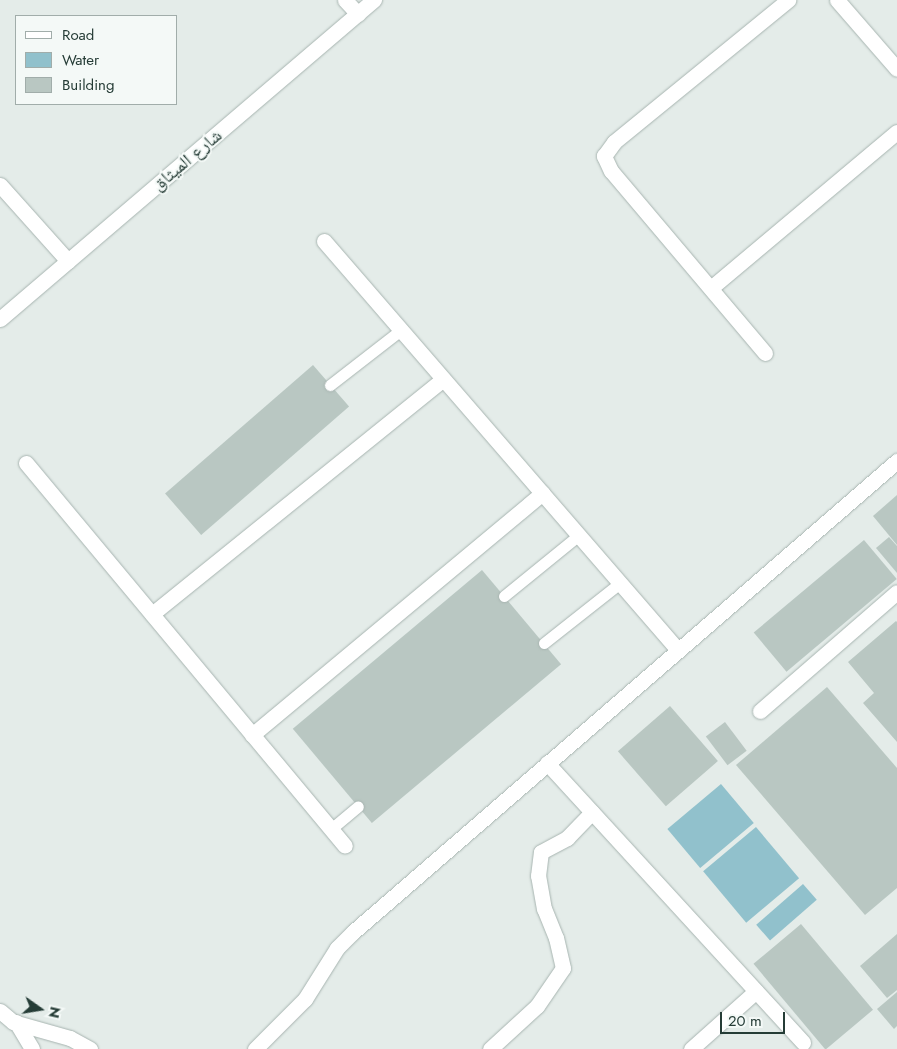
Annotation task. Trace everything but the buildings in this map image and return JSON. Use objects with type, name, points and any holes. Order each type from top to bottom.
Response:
[{"type":"street","points":[[345,0],[358,14]]},
{"type":"street","name":"شارع الميثاق","points":[[0,319],[374,0]]},
{"type":"street","points":[[765,353],[712,287],[612,171],[604,156],[614,142],[788,0]]},
{"type":"street","points":[[837,0],[897,69]]},
{"type":"street","points":[[712,287],[897,132]]},
{"type":"street","points":[[0,185],[68,262]]},
{"type":"street","points":[[324,241],[678,650]]},
{"type":"street","points":[[152,614],[443,379]]},
{"type":"street","points":[[255,1049],[306,999],[337,948],[547,763],[897,461]]},
{"type":"street","points":[[26,463],[345,846]]},
{"type":"street","points":[[252,735],[542,493]]},
{"type":"street","points":[[760,711],[897,592]]},
{"type":"street","points":[[547,763],[803,1042]]},
{"type":"street","points":[[490,1049],[537,1006],[562,968],[556,938],[544,909],[538,876],[541,852],[567,838],[592,812]]},
{"type":"street","points":[[691,1049],[756,991]]},
{"type":"street","points":[[0,1011],[16,1022],[70,1038],[90,1049]]},
{"type":"street","points":[[16,1022],[32,1049]]},
{"type":"lane","points":[[330,385],[401,330]]},
{"type":"lane","points":[[504,596],[579,535]]},
{"type":"lane","points":[[544,644],[620,583]]},
{"type":"lane","points":[[331,829],[358,806]]},
{"type":"water","points":[[721,784],[754,823],[700,868],[667,829]]},
{"type":"water","points":[[756,827],[799,878],[746,923],[703,871]]},
{"type":"water","points":[[803,884],[817,900],[770,941],[756,925]]}]
